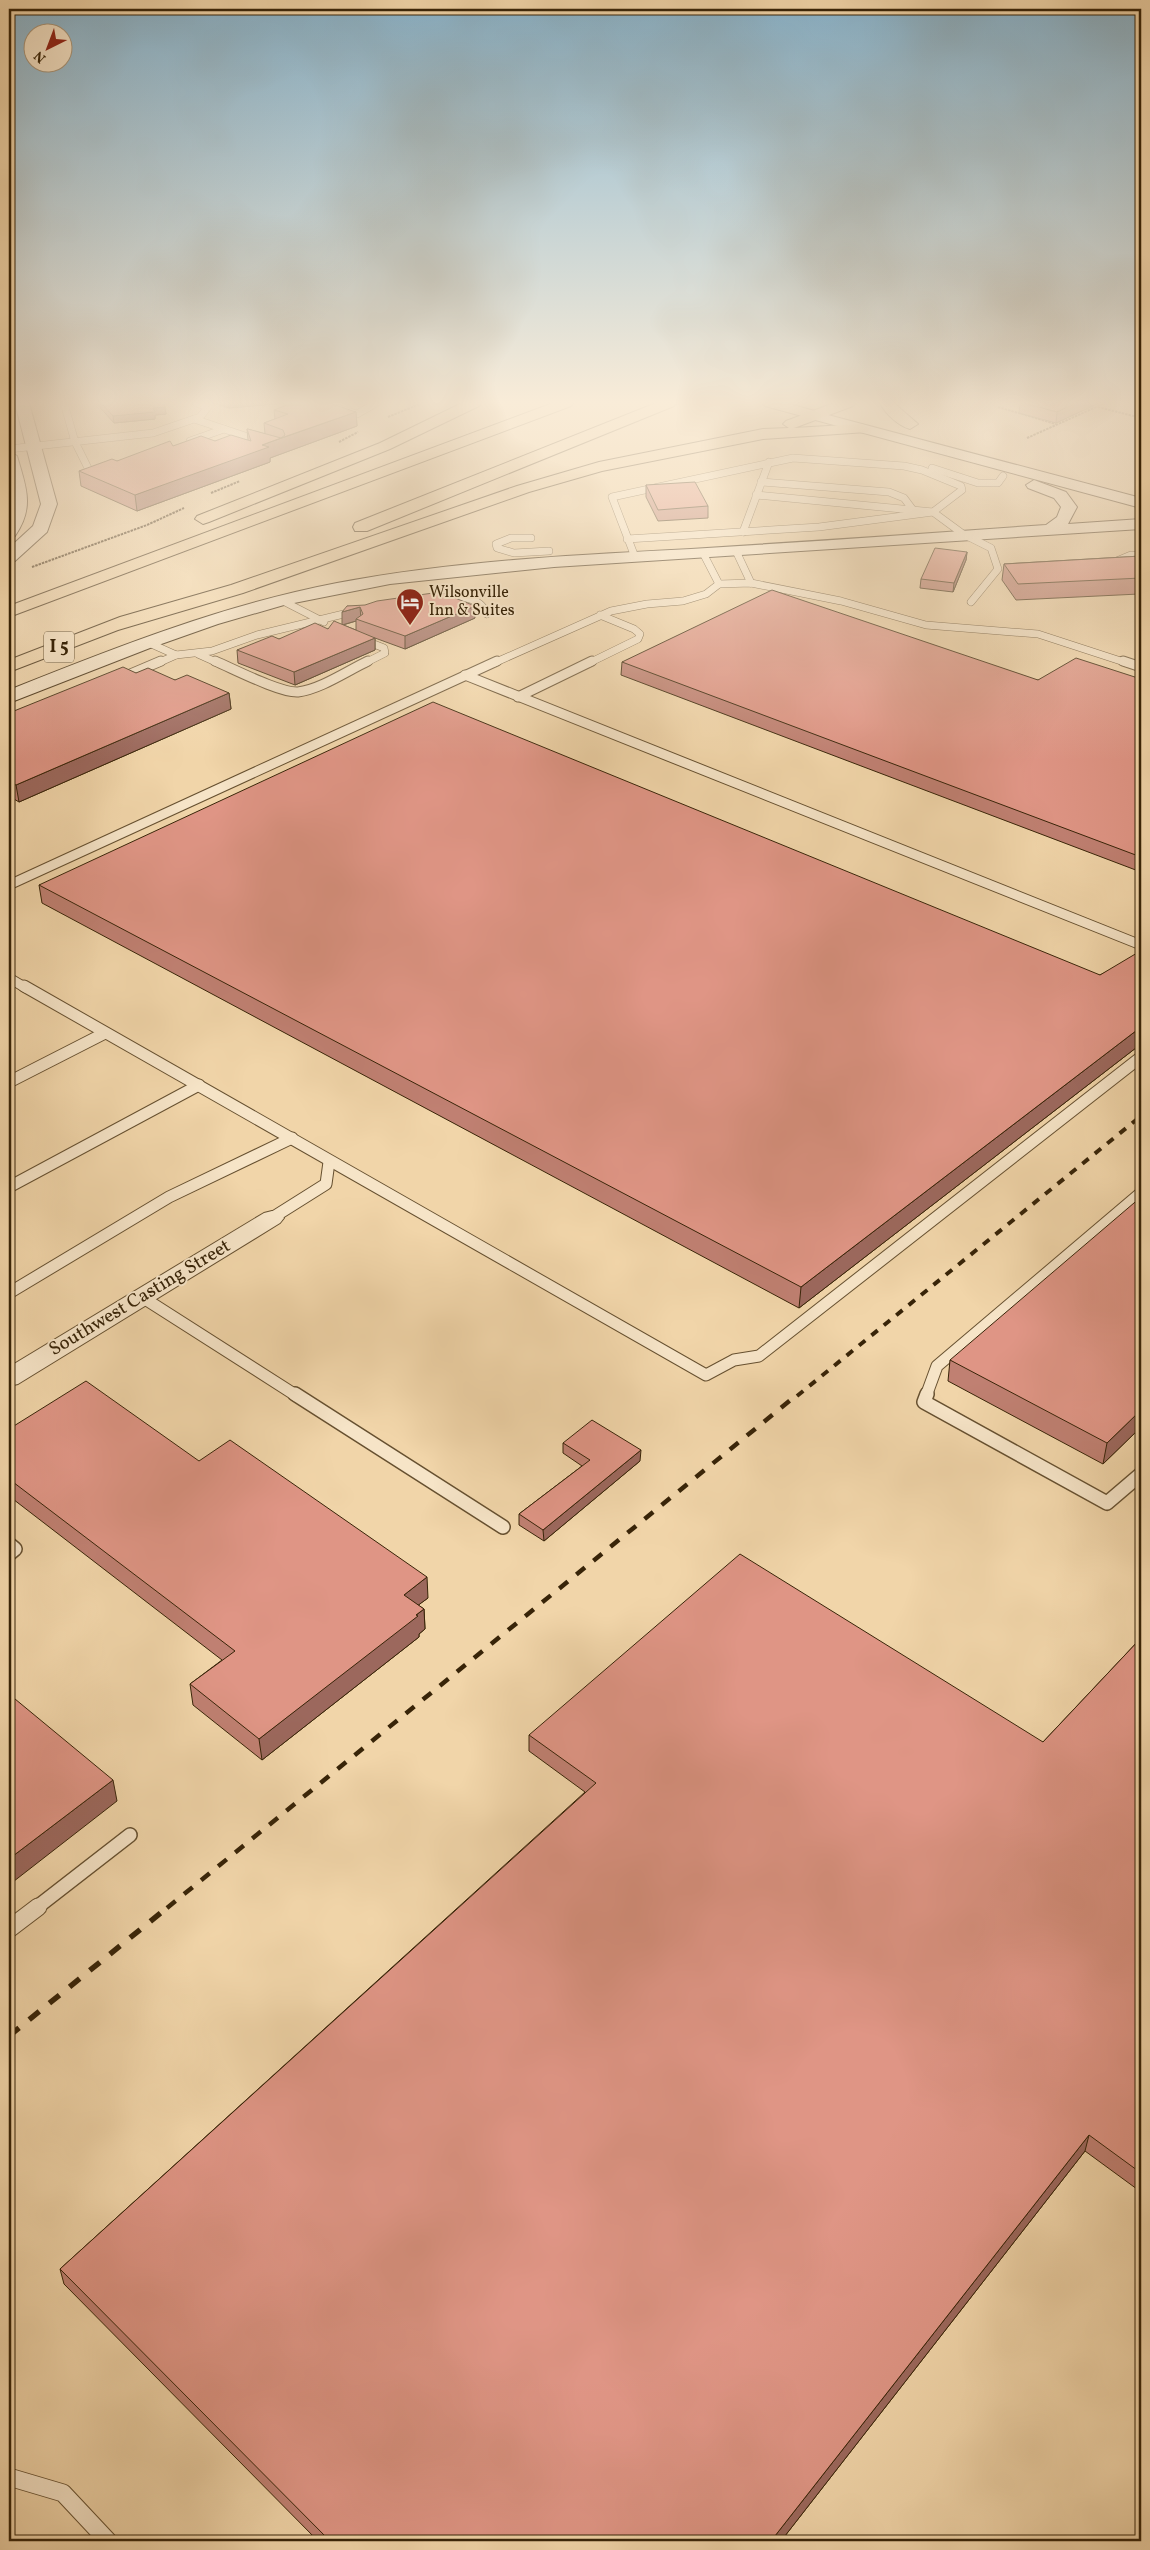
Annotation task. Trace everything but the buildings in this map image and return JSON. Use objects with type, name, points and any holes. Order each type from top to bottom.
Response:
[{"type":"main road","points":[[9,557],[33,538],[43,522]]},
{"type":"main road","points":[[189,525],[196,522]]},
{"type":"main road","points":[[9,612],[249,522]]},
{"type":"main road","points":[[348,532],[373,522]]},
{"type":"main road","name":"I 5","points":[[110,627],[237,589],[428,522]]},
{"type":"main road","points":[[1052,529],[1060,522]]},
{"type":"main road","points":[[9,697],[147,642],[224,615],[281,600],[352,585],[439,572],[963,534],[1141,524]]},
{"type":"main road","name":"I 5","points":[[9,666],[321,543]]},
{"type":"main road","points":[[9,597],[108,558]]},
{"type":"street","name":"Southwest Casting Street","points":[[9,1378],[272,1218]]},
{"type":"lane","points":[[621,522],[635,558]]},
{"type":"lane","points":[[743,532],[747,522]]},
{"type":"lane","points":[[627,539],[860,522]]},
{"type":"lane","points":[[947,522],[963,534],[991,548],[998,569]]},
{"type":"lane","points":[[531,538],[510,538],[496,544],[497,548],[514,553],[549,550]]},
{"type":"lane","points":[[736,551],[751,583]]},
{"type":"lane","points":[[703,553],[720,584]]},
{"type":"lane","points":[[1103,564],[1112,563],[1131,555],[1141,556]]},
{"type":"lane","points":[[971,602],[998,569],[1008,568]]},
{"type":"lane","points":[[9,885],[600,615],[647,604],[683,601],[706,594],[720,584],[751,583],[841,601],[926,626],[1038,634],[1141,667]]},
{"type":"lane","points":[[426,600],[454,597],[470,598],[480,603],[487,614]]},
{"type":"lane","points":[[281,600],[335,627]]},
{"type":"lane","points":[[115,681],[176,655],[212,651],[256,635],[322,621],[357,610],[364,618]]},
{"type":"lane","points":[[518,697],[638,639],[640,634],[634,629],[600,615]]},
{"type":"lane","points":[[196,653],[281,689],[301,691],[308,690],[385,653],[384,648],[350,634]]},
{"type":"lane","points":[[147,642],[176,655]]},
{"type":"lane","points":[[465,676],[1141,945]]},
{"type":"lane","points":[[9,978],[292,1138],[329,1162],[706,1375],[734,1360],[759,1356],[1141,1057]]},
{"type":"lane","points":[[9,1082],[105,1032]]},
{"type":"lane","points":[[9,1187],[199,1086]]},
{"type":"lane","points":[[9,1293],[168,1197],[292,1138]]},
{"type":"lane","points":[[272,1218],[326,1184],[329,1162]]},
{"type":"lane","points":[[1141,1193],[937,1366],[924,1402],[1107,1502],[1141,1474]]},
{"type":"lane","points":[[142,1297],[503,1527]]},
{"type":"lane","points":[[9,1544],[15,1549],[9,1554]]},
{"type":"lane","points":[[9,1929],[130,1835]]},
{"type":"lane","points":[[9,2477],[63,2493],[108,2541]]},
{"type":"railway","points":[[797,1396],[1141,1116]]},
{"type":"railway","points":[[167,1908],[798,1394]]},
{"type":"railway","points":[[9,2036],[168,1907]]},
{"type":"place","name":"Wilsonville Inn & Suites","points":[[410,626]]}]
